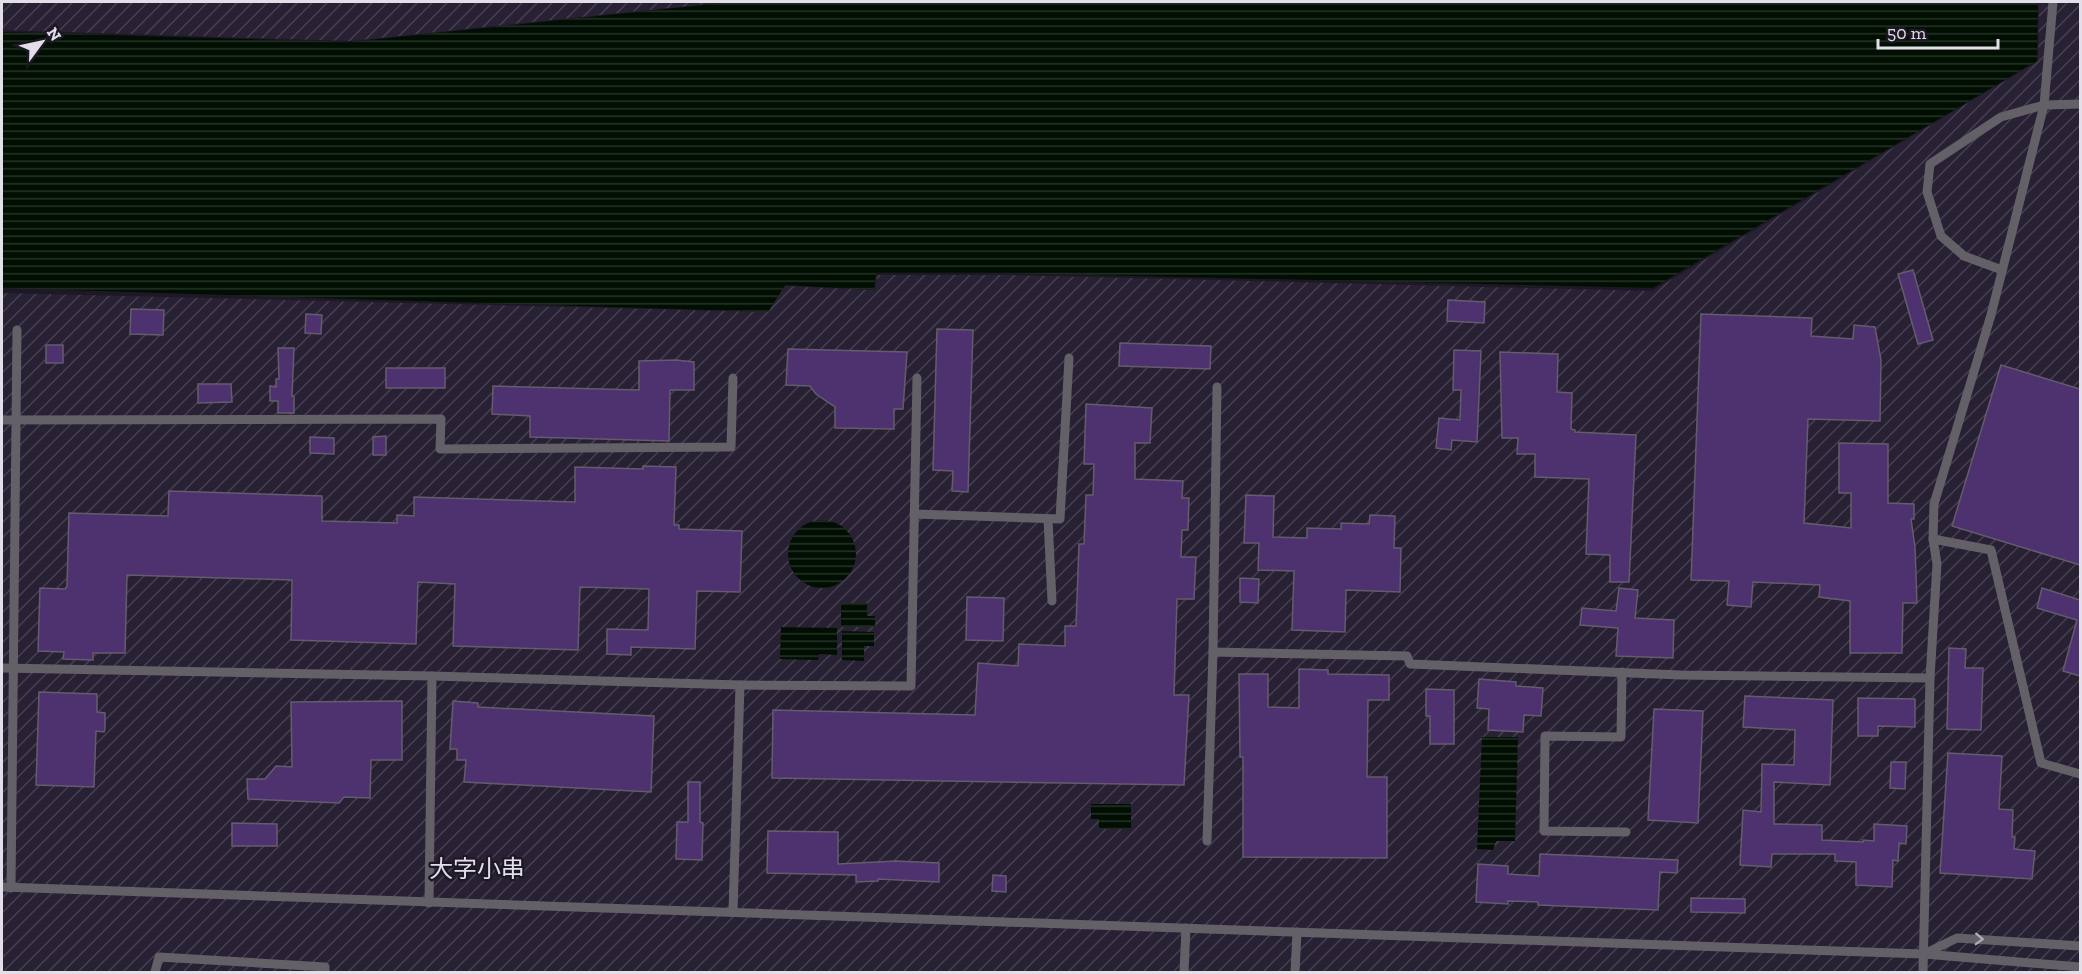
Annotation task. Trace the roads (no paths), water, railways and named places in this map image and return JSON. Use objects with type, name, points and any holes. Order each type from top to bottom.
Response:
[{"type":"lane","points":[[1923,972],[1930,678],[1937,564],[1934,504],[1991,315],[2044,105],[2053,2]]},
{"type":"lane","points":[[2002,270],[1964,256],[1941,236],[1927,192],[1930,164],[2001,117],[2044,105],[2080,104]]},
{"type":"lane","points":[[17,330],[14,669],[6,888],[1924,954],[2080,967]]},
{"type":"lane","points":[[914,514],[1060,519],[1069,358]]},
{"type":"lane","points":[[2,420],[441,419],[441,449],[731,447],[732,378]]},
{"type":"lane","points":[[2,668],[432,676],[740,685],[911,686],[917,378]]},
{"type":"lane","points":[[1207,841],[1213,652],[1217,387]]},
{"type":"lane","points":[[1048,519],[1052,601]]},
{"type":"lane","points":[[1934,539],[1991,550],[2041,763],[2080,774]]},
{"type":"lane","points":[[1213,652],[1407,656],[1410,664],[1622,672],[1930,678]]},
{"type":"lane","points":[[1622,672],[1621,737],[1545,736],[1545,831],[1626,832]]},
{"type":"lane","points":[[429,903],[432,676]]},
{"type":"lane","points":[[733,912],[740,685]]},
{"type":"lane","points":[[1184,972],[1186,928]]},
{"type":"lane","points":[[1295,972],[1297,932]]},
{"type":"lane","points":[[1924,954],[1957,938],[2080,946]]},
{"type":"lane","points":[[155,972],[159,957],[325,967],[325,972]]},
{"type":"district","name":"大字小串","points":[[477,868]]}]
